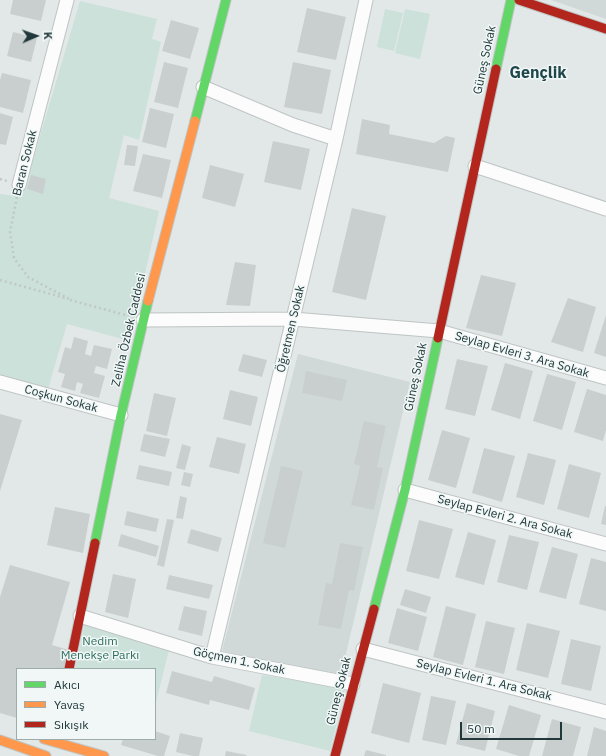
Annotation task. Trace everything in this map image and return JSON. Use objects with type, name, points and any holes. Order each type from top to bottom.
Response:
[{"type":"street","name":"Baran Sokak","points":[[19,185],[68,0]]},
{"type":"street","name":"Zeliha Özbek Caddesi","points":[[69,668],[121,415],[143,320],[226,0]]},
{"type":"street","name":"Öğretmen Sokak","points":[[212,657],[336,139],[366,0]]},
{"type":"street","name":"Güneş Sokak","points":[[335,756],[405,490],[511,0]]},
{"type":"street","points":[[518,0],[606,28]]},
{"type":"street","points":[[203,87],[293,125],[336,139]]},
{"type":"street","points":[[475,166],[606,209]]},
{"type":"street","name":"Seylap Evleri 3. Ara Sokak","points":[[143,320],[293,319],[439,331],[606,378]]},
{"type":"street","name":"Coşkun Sokak","points":[[0,382],[121,415]]},
{"type":"street","name":"Seylap Evleri 2. Ara Sokak","points":[[405,490],[606,544]]},
{"type":"street","name":"Göçmen 1. Sokak","points":[[80,616],[212,657],[354,684]]},
{"type":"street","name":"Seylap Evleri 1. Ara Sokak","points":[[362,649],[606,712]]},
{"type":"street","points":[[0,740],[41,755],[49,740],[104,756]]},
{"type":"path","name":"Baran Sokak","points":[[19,185],[10,232],[14,258],[28,277],[71,300]]},
{"type":"path","points":[[0,280],[143,320]]},
{"type":"shaded area","points":[[551,0],[606,0],[606,19]]},
{"type":"shaded area","points":[[298,354],[410,382],[340,679],[222,651]]},
{"type":"green space","points":[[80,1],[157,19],[152,39],[161,42],[139,140],[124,135],[109,198],[159,211],[130,341],[67,324],[48,389],[0,376],[0,194],[22,197]]},
{"type":"green space","points":[[385,9],[403,13],[394,51],[377,47]]},
{"type":"green space","points":[[405,9],[430,14],[420,59],[395,53]]},
{"type":"green space","name":"Nedim Menekşe Parkı","points":[[85,623],[169,650],[156,702],[156,668],[75,668]]},
{"type":"green space","points":[[262,675],[345,688],[330,751],[249,731]]},
{"type":"building","points":[[13,0],[46,0],[41,21],[10,14]]},
{"type":"building","points":[[307,8],[346,17],[336,60],[297,52]]},
{"type":"building","points":[[171,20],[199,28],[190,59],[162,51]]},
{"type":"building","points":[[13,32],[37,38],[31,62],[7,56]]},
{"type":"building","points":[[164,62],[188,68],[178,108],[154,102]]},
{"type":"building","points":[[293,62],[331,70],[322,114],[284,107]]},
{"type":"building","points":[[2,73],[31,80],[23,113],[0,107],[0,80]]},
{"type":"building","points":[[150,108],[174,114],[166,148],[142,142]]},
{"type":"building","points":[[0,113],[13,117],[6,145],[0,144]]},
{"type":"building","points":[[362,119],[390,125],[389,134],[434,143],[446,136],[455,138],[448,172],[356,154]]},
{"type":"building","points":[[273,141],[310,149],[301,190],[264,182]]},
{"type":"building","points":[[127,145],[138,146],[135,166],[124,165]]},
{"type":"building","points":[[143,154],[171,160],[162,198],[133,191]]},
{"type":"building","points":[[210,165],[244,174],[235,207],[202,198]]},
{"type":"building","points":[[31,175],[46,179],[43,194],[27,189]]},
{"type":"building","points":[[352,208],[386,216],[366,300],[332,292]]},
{"type":"building","points":[[235,262],[256,265],[250,306],[226,305]]},
{"type":"building","points":[[481,275],[516,283],[502,336],[466,328]]},
{"type":"building","points":[[568,298],[596,307],[583,352],[551,342]]},
{"type":"building","points":[[606,315],[606,357],[594,353]]},
{"type":"building","points":[[74,337],[88,341],[85,354],[91,356],[94,345],[112,349],[107,369],[96,366],[94,373],[105,376],[99,398],[80,393],[83,384],[77,382],[75,391],[61,387],[65,374],[58,372],[65,347],[71,349]]},
{"type":"building","points":[[243,354],[267,360],[262,377],[238,371]]},
{"type":"building","points":[[457,359],[488,366],[475,416],[445,409]]},
{"type":"building","points":[[505,363],[533,371],[520,419],[491,410]]},
{"type":"building","points":[[306,371],[347,380],[342,401],[302,393]]},
{"type":"building","points":[[547,374],[576,382],[562,430],[533,421]]},
{"type":"building","points":[[587,389],[606,395],[606,430],[603,441],[574,432]]},
{"type":"building","points":[[230,390],[258,397],[251,426],[223,419]]},
{"type":"building","points":[[154,393],[176,398],[167,436],[146,431]]},
{"type":"building","points":[[0,414],[22,420],[0,491]]},
{"type":"building","points":[[364,421],[386,426],[377,467],[383,468],[374,510],[351,505],[360,466],[354,464]]},
{"type":"building","points":[[442,430],[470,438],[456,488],[428,480]]},
{"type":"building","points":[[144,434],[170,439],[165,457],[140,451]]},
{"type":"building","points":[[217,437],[246,444],[239,474],[209,467]]},
{"type":"building","points":[[182,444],[191,447],[185,470],[176,468]]},
{"type":"building","points":[[484,448],[515,456],[502,502],[472,493]]},
{"type":"building","points":[[528,453],[556,460],[544,505],[516,497]]},
{"type":"building","points":[[569,464],[601,473],[589,518],[557,509]]},
{"type":"building","points":[[139,465],[172,472],[169,486],[136,479]]},
{"type":"building","points":[[281,466],[303,471],[285,548],[263,543]]},
{"type":"building","points":[[184,472],[193,474],[190,487],[181,485]]},
{"type":"building","points":[[180,496],[187,498],[183,519],[176,518]]},
{"type":"building","points":[[606,506],[606,525],[601,524]]},
{"type":"building","points":[[55,507],[90,514],[83,553],[47,545]]},
{"type":"building","points":[[127,511],[159,519],[156,532],[124,525]]},
{"type":"building","points":[[167,519],[174,520],[164,567],[157,565]]},
{"type":"building","points":[[419,520],[453,529],[439,579],[406,571]]},
{"type":"building","points":[[191,529],[222,538],[218,552],[187,543]]},
{"type":"building","points":[[468,532],[496,540],[484,585],[455,577]]},
{"type":"building","points":[[121,534],[159,546],[156,557],[118,546]]},
{"type":"building","points":[[509,535],[539,542],[527,590],[497,582]]},
{"type":"building","points":[[340,543],[363,547],[354,591],[349,590],[341,629],[318,625],[326,583],[332,584]]},
{"type":"building","points":[[552,547],[578,554],[566,599],[539,592]]},
{"type":"building","points":[[591,558],[606,562],[606,611],[579,604]]},
{"type":"building","points":[[10,565],[70,582],[52,645],[69,650],[64,668],[16,668],[16,718],[0,713],[0,597]]},
{"type":"building","points":[[113,574],[136,579],[128,618],[105,612]]},
{"type":"building","points":[[169,575],[213,585],[209,599],[166,589]]},
{"type":"building","points":[[405,589],[431,597],[426,613],[400,605]]},
{"type":"building","points":[[184,606],[207,611],[202,636],[178,630]]},
{"type":"building","points":[[446,606],[476,614],[463,665],[433,657]]},
{"type":"building","points":[[397,608],[427,617],[418,651],[388,643]]},
{"type":"building","points":[[486,621],[515,628],[504,674],[475,667]]},
{"type":"building","points":[[527,623],[560,631],[548,678],[516,670]]},
{"type":"building","points":[[571,639],[601,646],[591,691],[561,684]]},
{"type":"building","points":[[172,671],[212,682],[214,676],[255,688],[249,710],[210,700],[209,705],[166,693]]},
{"type":"building","points":[[383,683],[421,693],[409,743],[371,733]]},
{"type":"building","points":[[431,696],[456,701],[446,745],[422,740]]},
{"type":"building","points":[[467,703],[495,711],[485,751],[456,744]]},
{"type":"building","points":[[509,705],[541,715],[529,756],[519,756],[496,749]]},
{"type":"building","points":[[552,719],[581,727],[573,756],[542,756]]},
{"type":"building","points":[[594,727],[606,731],[606,756],[587,756]]},
{"type":"building","points":[[156,731],[170,736],[164,756],[158,756],[121,745],[123,740],[156,740]]},
{"type":"building","points":[[180,733],[203,738],[199,756],[176,752]]},
{"type":"building","points":[[366,750],[386,755],[386,756],[364,756]]},
{"type":"building","points":[[226,751],[247,755],[225,756]]},
{"type":"traffic: fast","points":[[195,121],[226,0]]},
{"type":"traffic: fast","points":[[496,69],[511,0]]},
{"type":"traffic: fast","points":[[95,543],[121,415],[148,301]]},
{"type":"traffic: fast","points":[[374,609],[405,490],[438,338]]},
{"type":"traffic: slow","points":[[148,301],[195,121]]},
{"type":"traffic: slow","points":[[0,740],[46,756]]},
{"type":"traffic: slow","points":[[48,740],[104,756]]},
{"type":"traffic: jam","points":[[519,0],[606,29]]},
{"type":"traffic: jam","points":[[438,338],[496,69]]},
{"type":"traffic: jam","points":[[69,668],[95,543]]},
{"type":"traffic: jam","points":[[335,756],[374,609]]},
{"type":"district","name":"Gençlik","points":[[538,73]]}]
